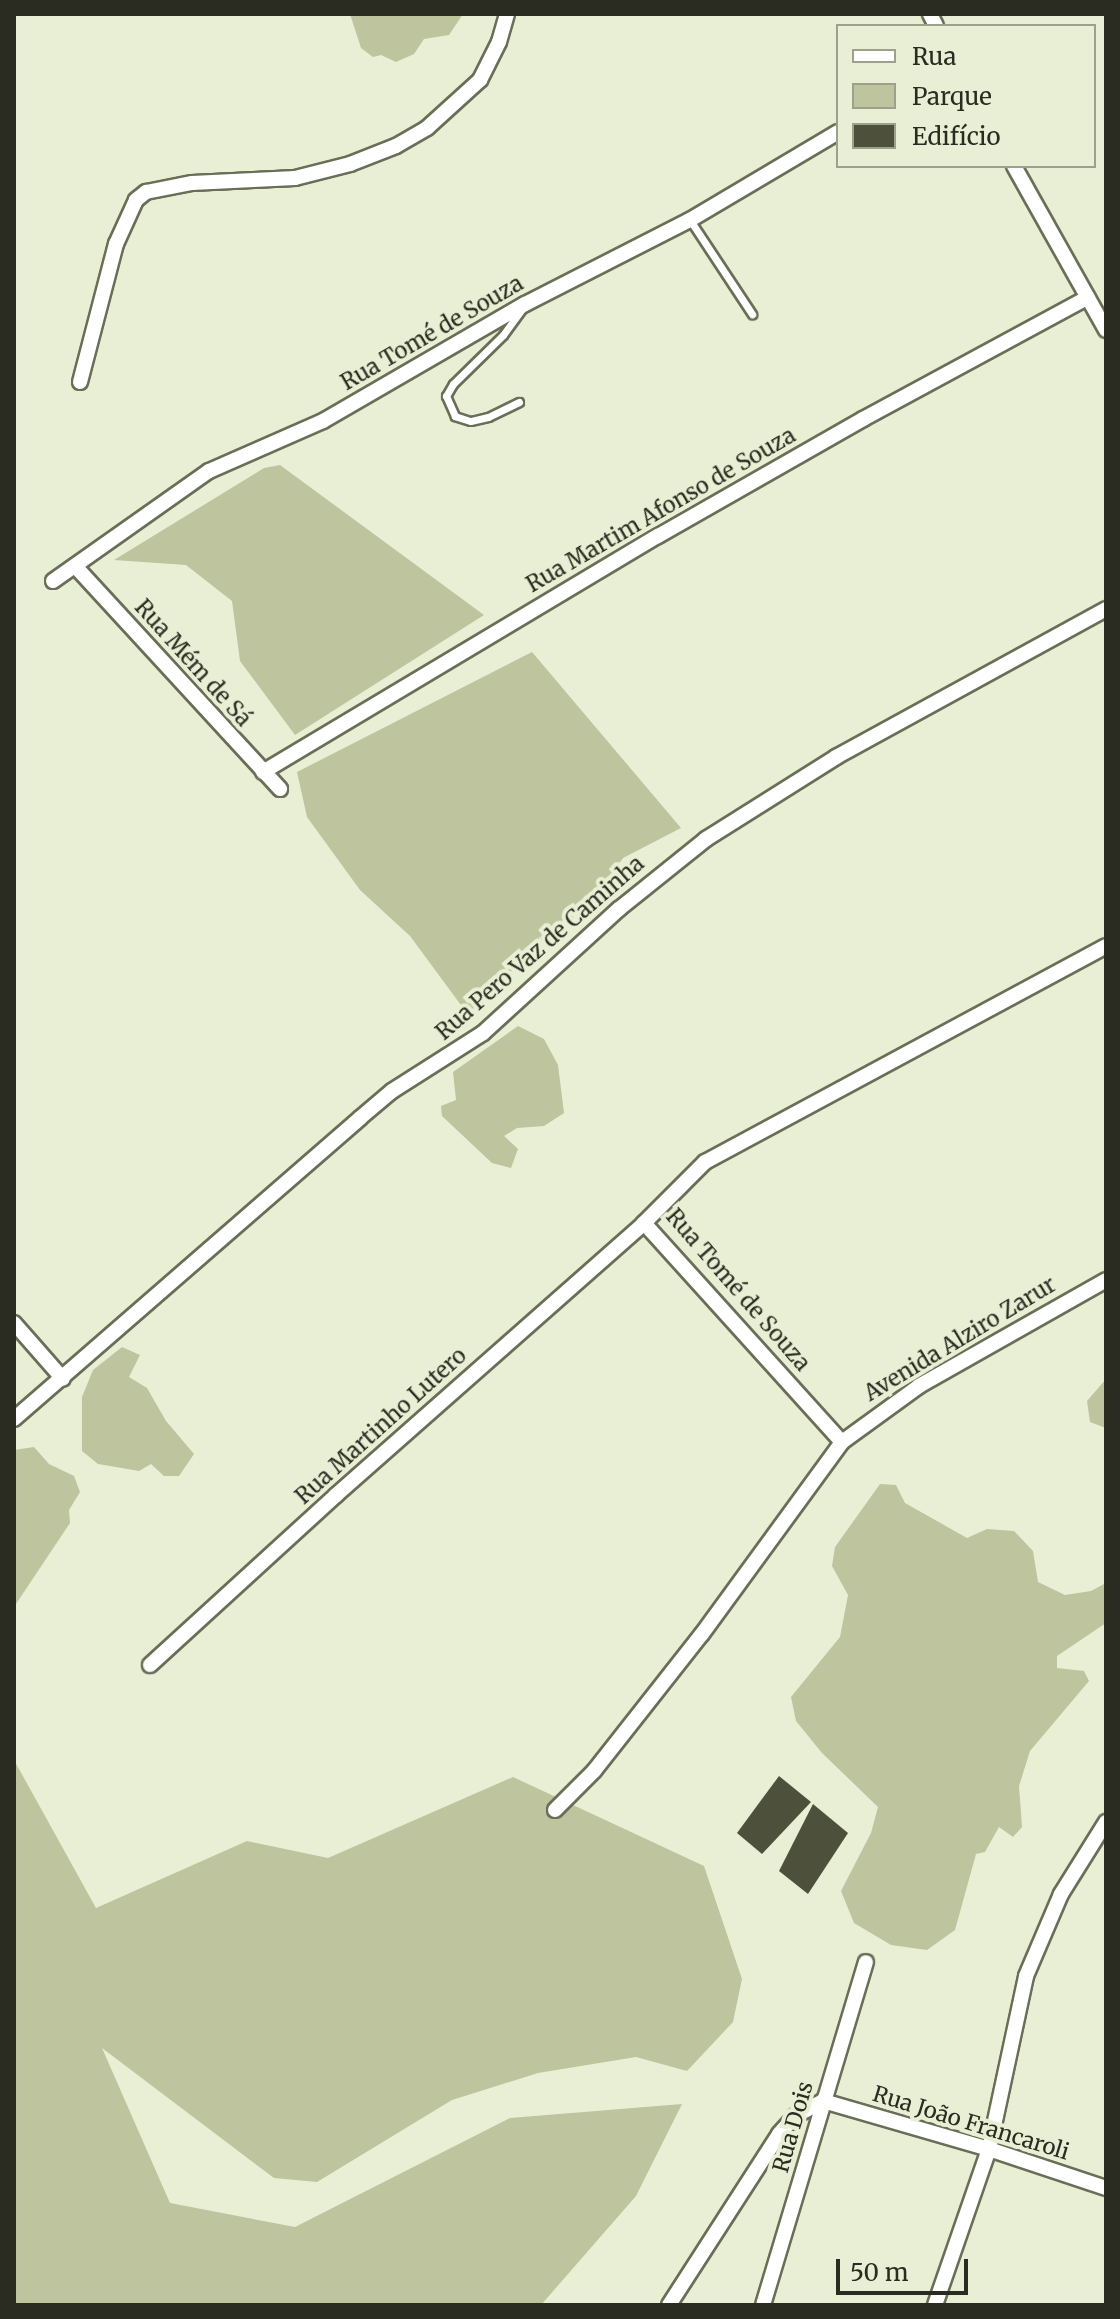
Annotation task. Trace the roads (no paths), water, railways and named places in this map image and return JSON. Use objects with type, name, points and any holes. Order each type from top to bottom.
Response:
[{"type":"street","points":[[80,382],[111,258],[136,200],[146,192],[192,183],[295,178],[350,164],[396,146],[427,128],[480,80],[499,42],[507,14]]},
{"type":"street","name":"Rua Tomé de Souza","points":[[53,581],[209,471],[323,421],[525,304],[690,220],[836,133]]},
{"type":"street","points":[[1015,168],[1106,330]]},
{"type":"street","name":"Rua Martim Afonso de Souza","points":[[263,772],[658,536],[863,419],[1087,298]]},
{"type":"street","name":"Rua Mém de Sá","points":[[75,566],[280,789]]},
{"type":"street","name":"Rua Pero Vaz de Caminha","points":[[14,1419],[392,1091],[483,1033],[619,909],[706,839],[836,757],[1106,609]]},
{"type":"street","name":"Rua Tomé de Souza","points":[[842,1442],[644,1223],[705,1162],[1106,946]]},
{"type":"street","name":"Rua Martinho Lutero","points":[[150,1665],[336,1495],[644,1223]]},
{"type":"street","name":"Avenida Alziro Zarur","points":[[842,1442],[919,1386],[1106,1280]]},
{"type":"street","points":[[14,1323],[63,1379]]},
{"type":"street","points":[[555,1810],[594,1771],[692,1646],[842,1442]]},
{"type":"street","points":[[935,2305],[989,2149],[1026,1976],[1061,1894],[1106,1822]]},
{"type":"street","name":"Rua Dois","points":[[763,2305],[866,1962]]},
{"type":"street","points":[[669,2305],[779,2134],[795,2116],[823,2101]]},
{"type":"street","name":"Rua João Francaroli","points":[[823,2101],[989,2149],[1106,2188]]},
{"type":"lane","points":[[690,220],[752,314]]},
{"type":"lane","points":[[519,402],[488,417],[470,421],[455,416],[448,408],[446,396],[453,384],[503,335],[525,304]]}]
